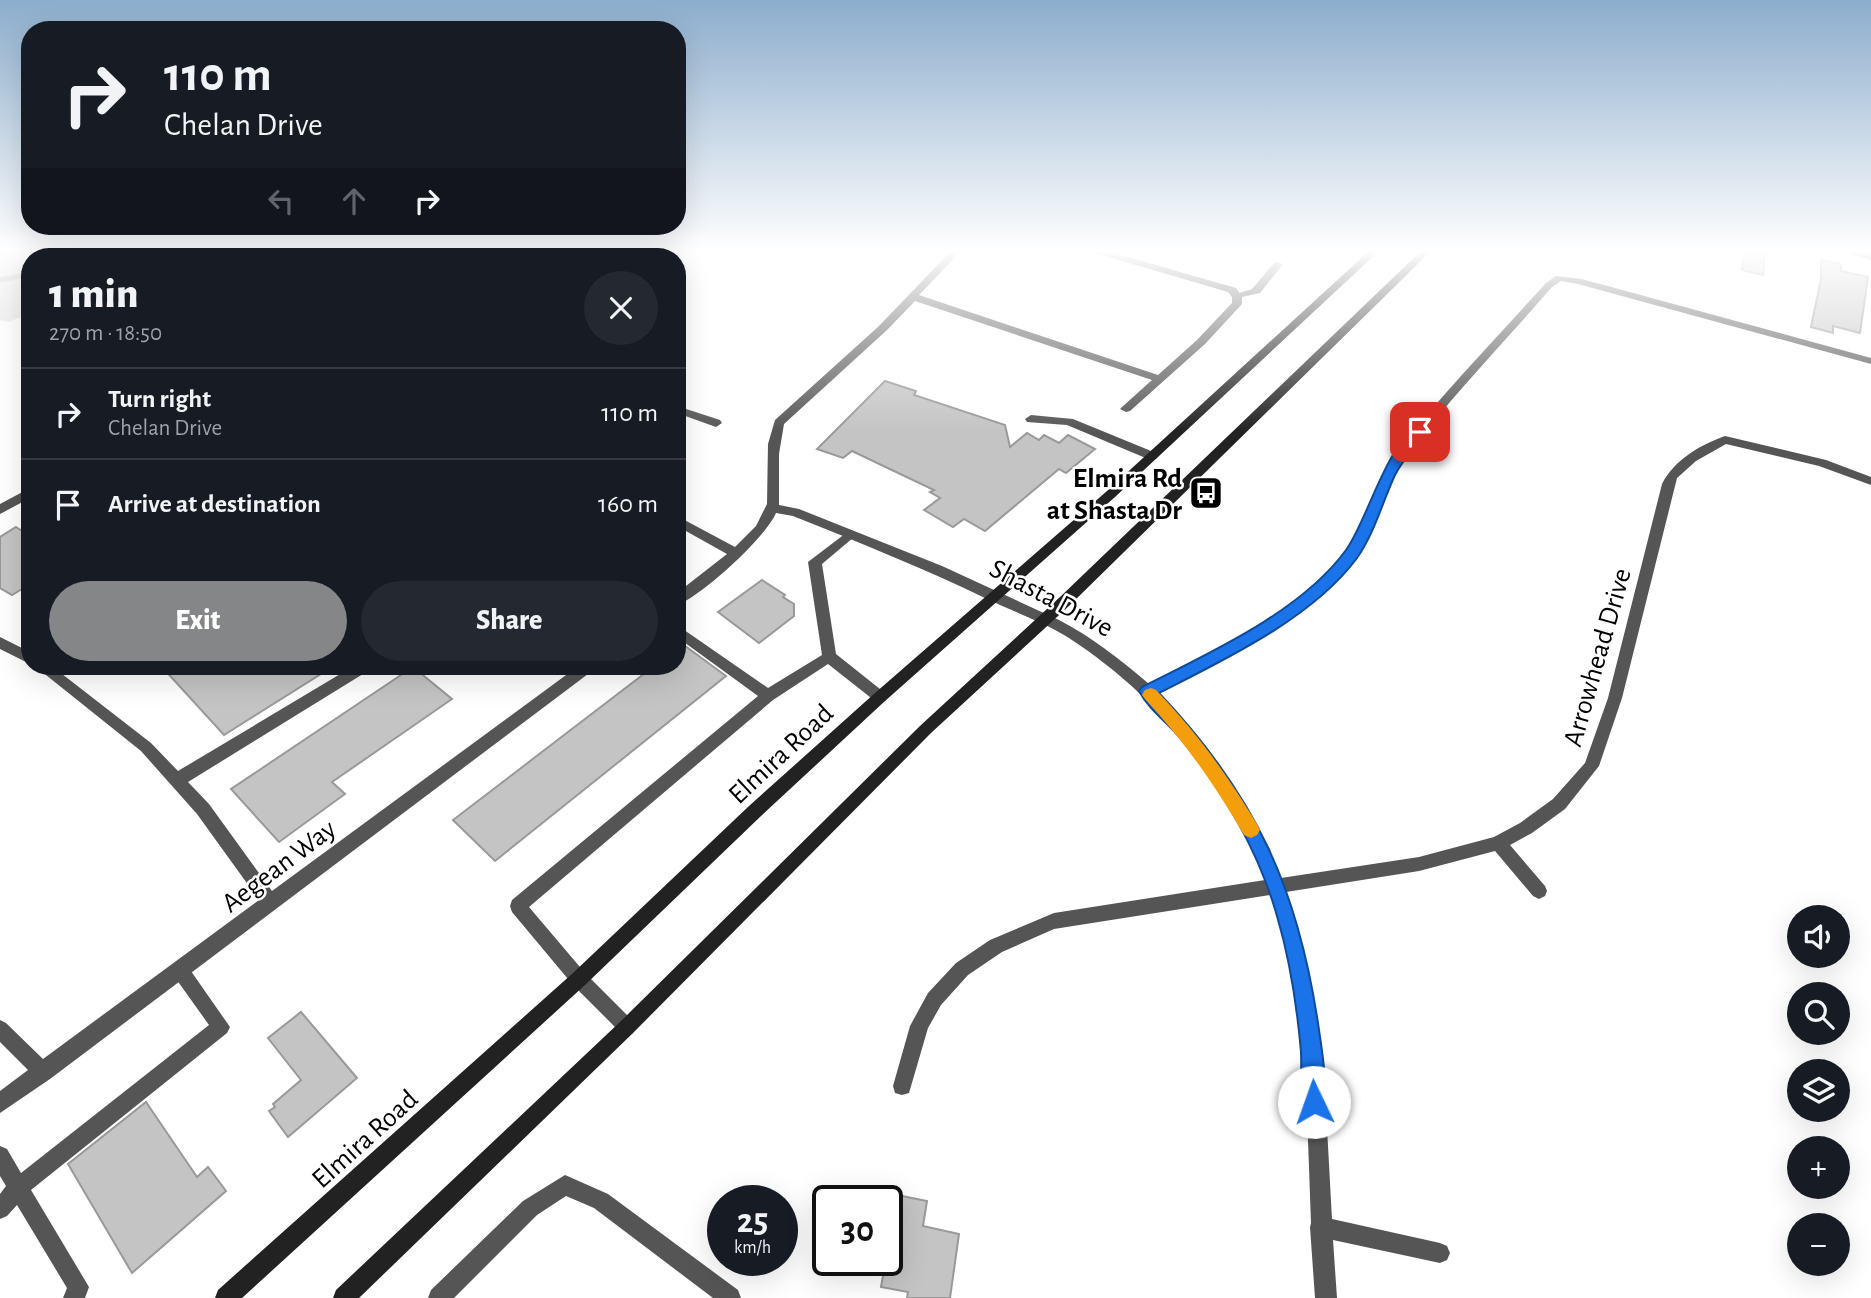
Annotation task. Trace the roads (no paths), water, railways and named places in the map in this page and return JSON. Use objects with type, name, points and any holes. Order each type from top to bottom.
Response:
[{"type":"main road","name":"Elmira Road","points":[[226,1298],[579,979],[755,811],[880,697],[1152,456],[1308,312]]},
{"type":"main road","points":[[344,1298],[627,1027],[830,822],[1363,312]]},
{"type":"street","points":[[686,593],[737,554],[772,508],[772,441],[779,423],[883,328],[897,312]]},
{"type":"street","points":[[958,312],[1159,379]]},
{"type":"street","points":[[1126,409],[1230,312]]},
{"type":"street","points":[[1147,691],[1218,656],[1279,619],[1328,580],[1351,554],[1370,523],[1389,474],[1403,451],[1526,312]]},
{"type":"street","points":[[1691,312],[1871,361]]},
{"type":"street","points":[[686,412],[716,423]]},
{"type":"street","points":[[1031,419],[1069,422],[1152,456]]},
{"type":"street","name":"Arrowhead Drive","points":[[902,1086],[923,1018],[958,970],[1005,939],[1054,921],[1419,864],[1498,843],[1526,828],[1559,804],[1591,766],[1615,698],[1674,470],[1725,440],[1822,463],[1871,481]]},
{"type":"street","points":[[0,510],[21,497]]},
{"type":"street","name":"Shasta Drive","points":[[772,508],[796,512],[954,576],[1075,635],[1147,691],[1187,734],[1214,770],[1244,816],[1276,887],[1287,915],[1301,975],[1311,1052],[1326,1298]]},
{"type":"street","points":[[686,525],[737,554]]},
{"type":"street","points":[[850,534],[815,562],[829,657],[880,697]]},
{"type":"street","points":[[686,637],[768,696]]},
{"type":"street","points":[[0,642],[21,654]]},
{"type":"street","points":[[627,1027],[579,979],[518,906],[768,696],[829,657]]},
{"type":"street","points":[[53,675],[146,747],[204,809],[271,903]]},
{"type":"street","points":[[177,780],[350,675]]},
{"type":"street","name":"Aegean Way","points":[[0,1103],[576,675]]},
{"type":"street","points":[[1498,843],[1539,891]]},
{"type":"street","points":[[0,1209],[18,1188],[221,1027],[180,970]]},
{"type":"street","points":[[0,1029],[43,1072]]},
{"type":"street","points":[[0,1156],[78,1287],[74,1298]]},
{"type":"street","points":[[439,1298],[530,1208],[565,1185],[601,1201],[730,1298]]},
{"type":"street","points":[[1320,1227],[1440,1253]]},
{"type":"place","name":"Elmira Rd at Shasta Dr","points":[[1206,493]]}]
